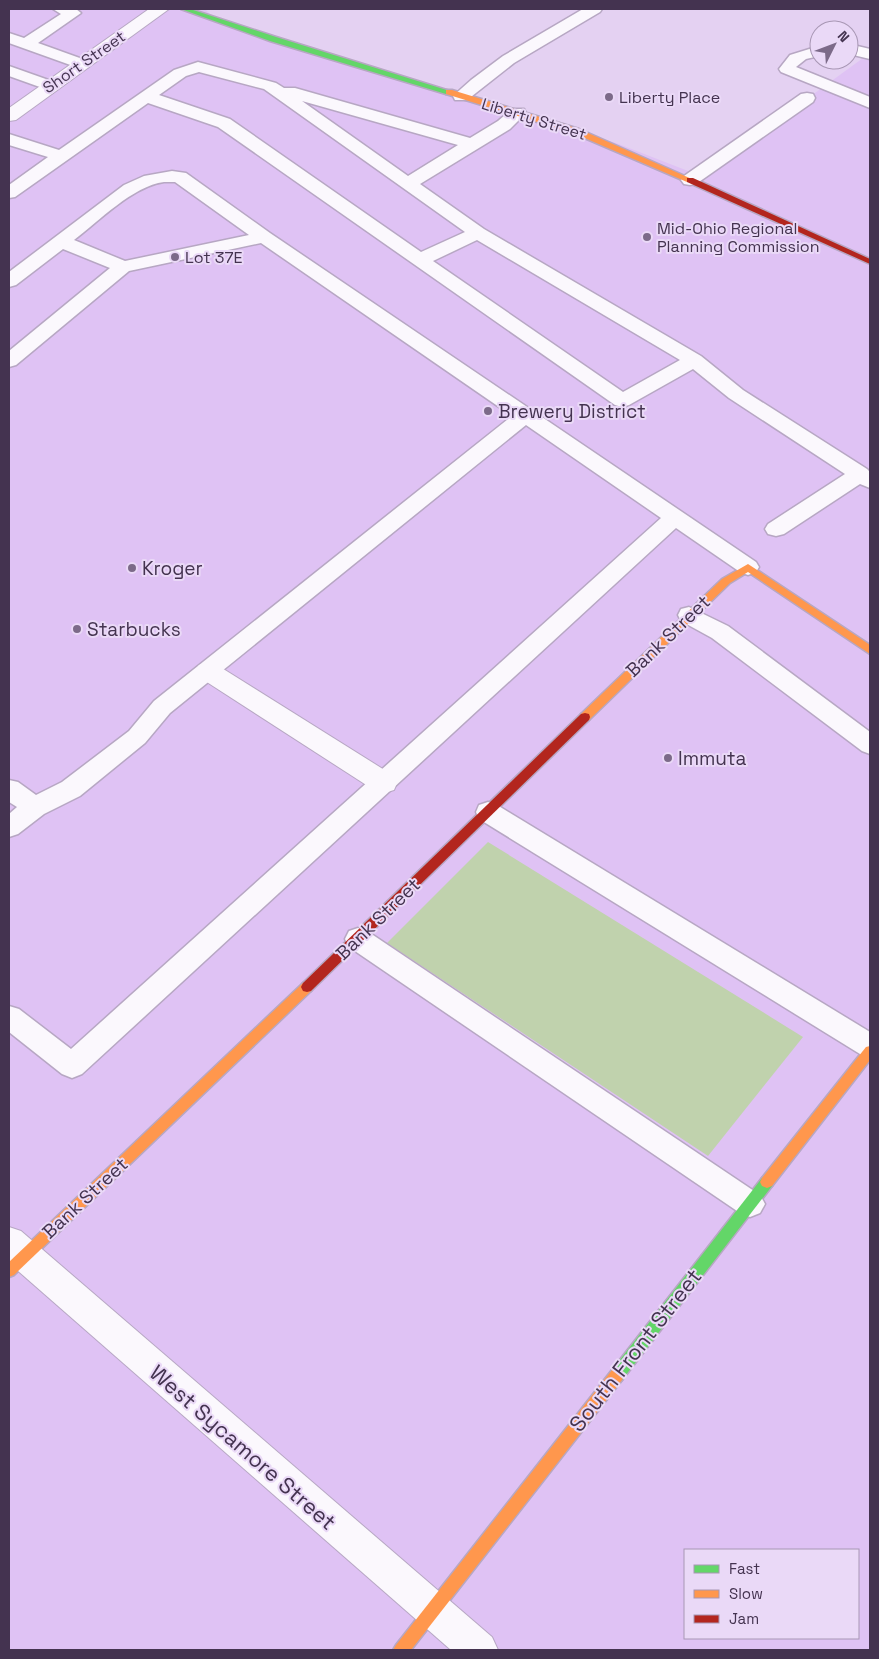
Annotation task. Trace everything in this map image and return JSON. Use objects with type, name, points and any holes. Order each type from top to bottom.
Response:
[{"type":"street","name":"Short Street","points":[[9,116],[160,9]]},
{"type":"street","name":"Liberty Street","points":[[184,9],[273,39],[518,113],[608,143],[870,262]]},
{"type":"street","points":[[748,567],[870,650]]},
{"type":"street","name":"Bank Street","points":[[14,1256],[358,939],[689,615],[726,581],[748,567]]},
{"type":"street","points":[[208,671],[384,783]]},
{"type":"street","name":"South Front Street","points":[[401,1650],[870,1051]]},
{"type":"street","name":"West Sycamore Street","points":[[14,1256],[479,1650]]},
{"type":"lane","points":[[26,44],[73,13],[61,9]]},
{"type":"lane","points":[[461,96],[479,80],[518,53],[594,9]]},
{"type":"lane","points":[[9,38],[82,64]]},
{"type":"lane","points":[[809,53],[798,56],[790,62],[787,68],[870,103]]},
{"type":"lane","points":[[9,193],[180,73],[198,67],[472,144]]},
{"type":"lane","points":[[9,71],[51,86]]},
{"type":"lane","points":[[270,86],[478,233],[694,360],[736,394],[865,477],[776,529]]},
{"type":"lane","points":[[147,97],[224,123],[622,402],[694,360]]},
{"type":"lane","points":[[690,180],[807,98]]},
{"type":"lane","points":[[407,184],[518,113]]},
{"type":"lane","points":[[9,139],[61,156]]},
{"type":"lane","points":[[9,281],[142,181],[166,176],[180,178],[748,567]]},
{"type":"lane","points":[[420,260],[478,233]]},
{"type":"lane","points":[[9,361],[123,267],[264,237]]},
{"type":"lane","points":[[60,241],[123,267]]},
{"type":"lane","points":[[9,827],[35,807],[71,789],[137,737],[162,707],[526,415]]},
{"type":"lane","points":[[9,1017],[72,1066],[675,517]]},
{"type":"lane","points":[[689,615],[720,632],[870,745]]},
{"type":"lane","points":[[9,789],[35,807]]},
{"type":"lane","points":[[488,812],[870,1046]]},
{"type":"lane","points":[[358,939],[750,1204]]},
{"type":"shaded area","points":[[9,9],[205,9],[217,21],[616,143],[701,176],[847,70],[859,70],[859,61],[870,53],[870,1650],[9,1650]]},
{"type":"green space","points":[[488,842],[803,1037],[708,1156],[387,943]]},
{"type":"traffic: fast","points":[[184,9],[273,39],[449,92]]},
{"type":"traffic: fast","points":[[617,1375],[767,1182]]},
{"type":"traffic: slow","points":[[449,92],[576,131],[690,180]]},
{"type":"traffic: slow","points":[[585,717],[726,581],[748,567],[870,650]]},
{"type":"traffic: slow","points":[[9,1271],[307,987]]},
{"type":"traffic: slow","points":[[767,1182],[870,1051]]},
{"type":"traffic: slow","points":[[401,1650],[617,1375]]},
{"type":"traffic: jam","points":[[690,180],[870,262]]},
{"type":"traffic: jam","points":[[307,987],[585,717]]},
{"type":"place","name":"Liberty Place","points":[[609,97]]},
{"type":"place","name":"Mid-Ohio Regional Planning Commission","points":[[647,237]]},
{"type":"place","name":"Lot 37E","points":[[175,257]]},
{"type":"place","name":"Brewery District","points":[[488,411]]},
{"type":"place","name":"Kroger","points":[[132,568]]},
{"type":"place","name":"Starbucks","points":[[77,629]]},
{"type":"place","name":"Immuta","points":[[668,758]]}]
